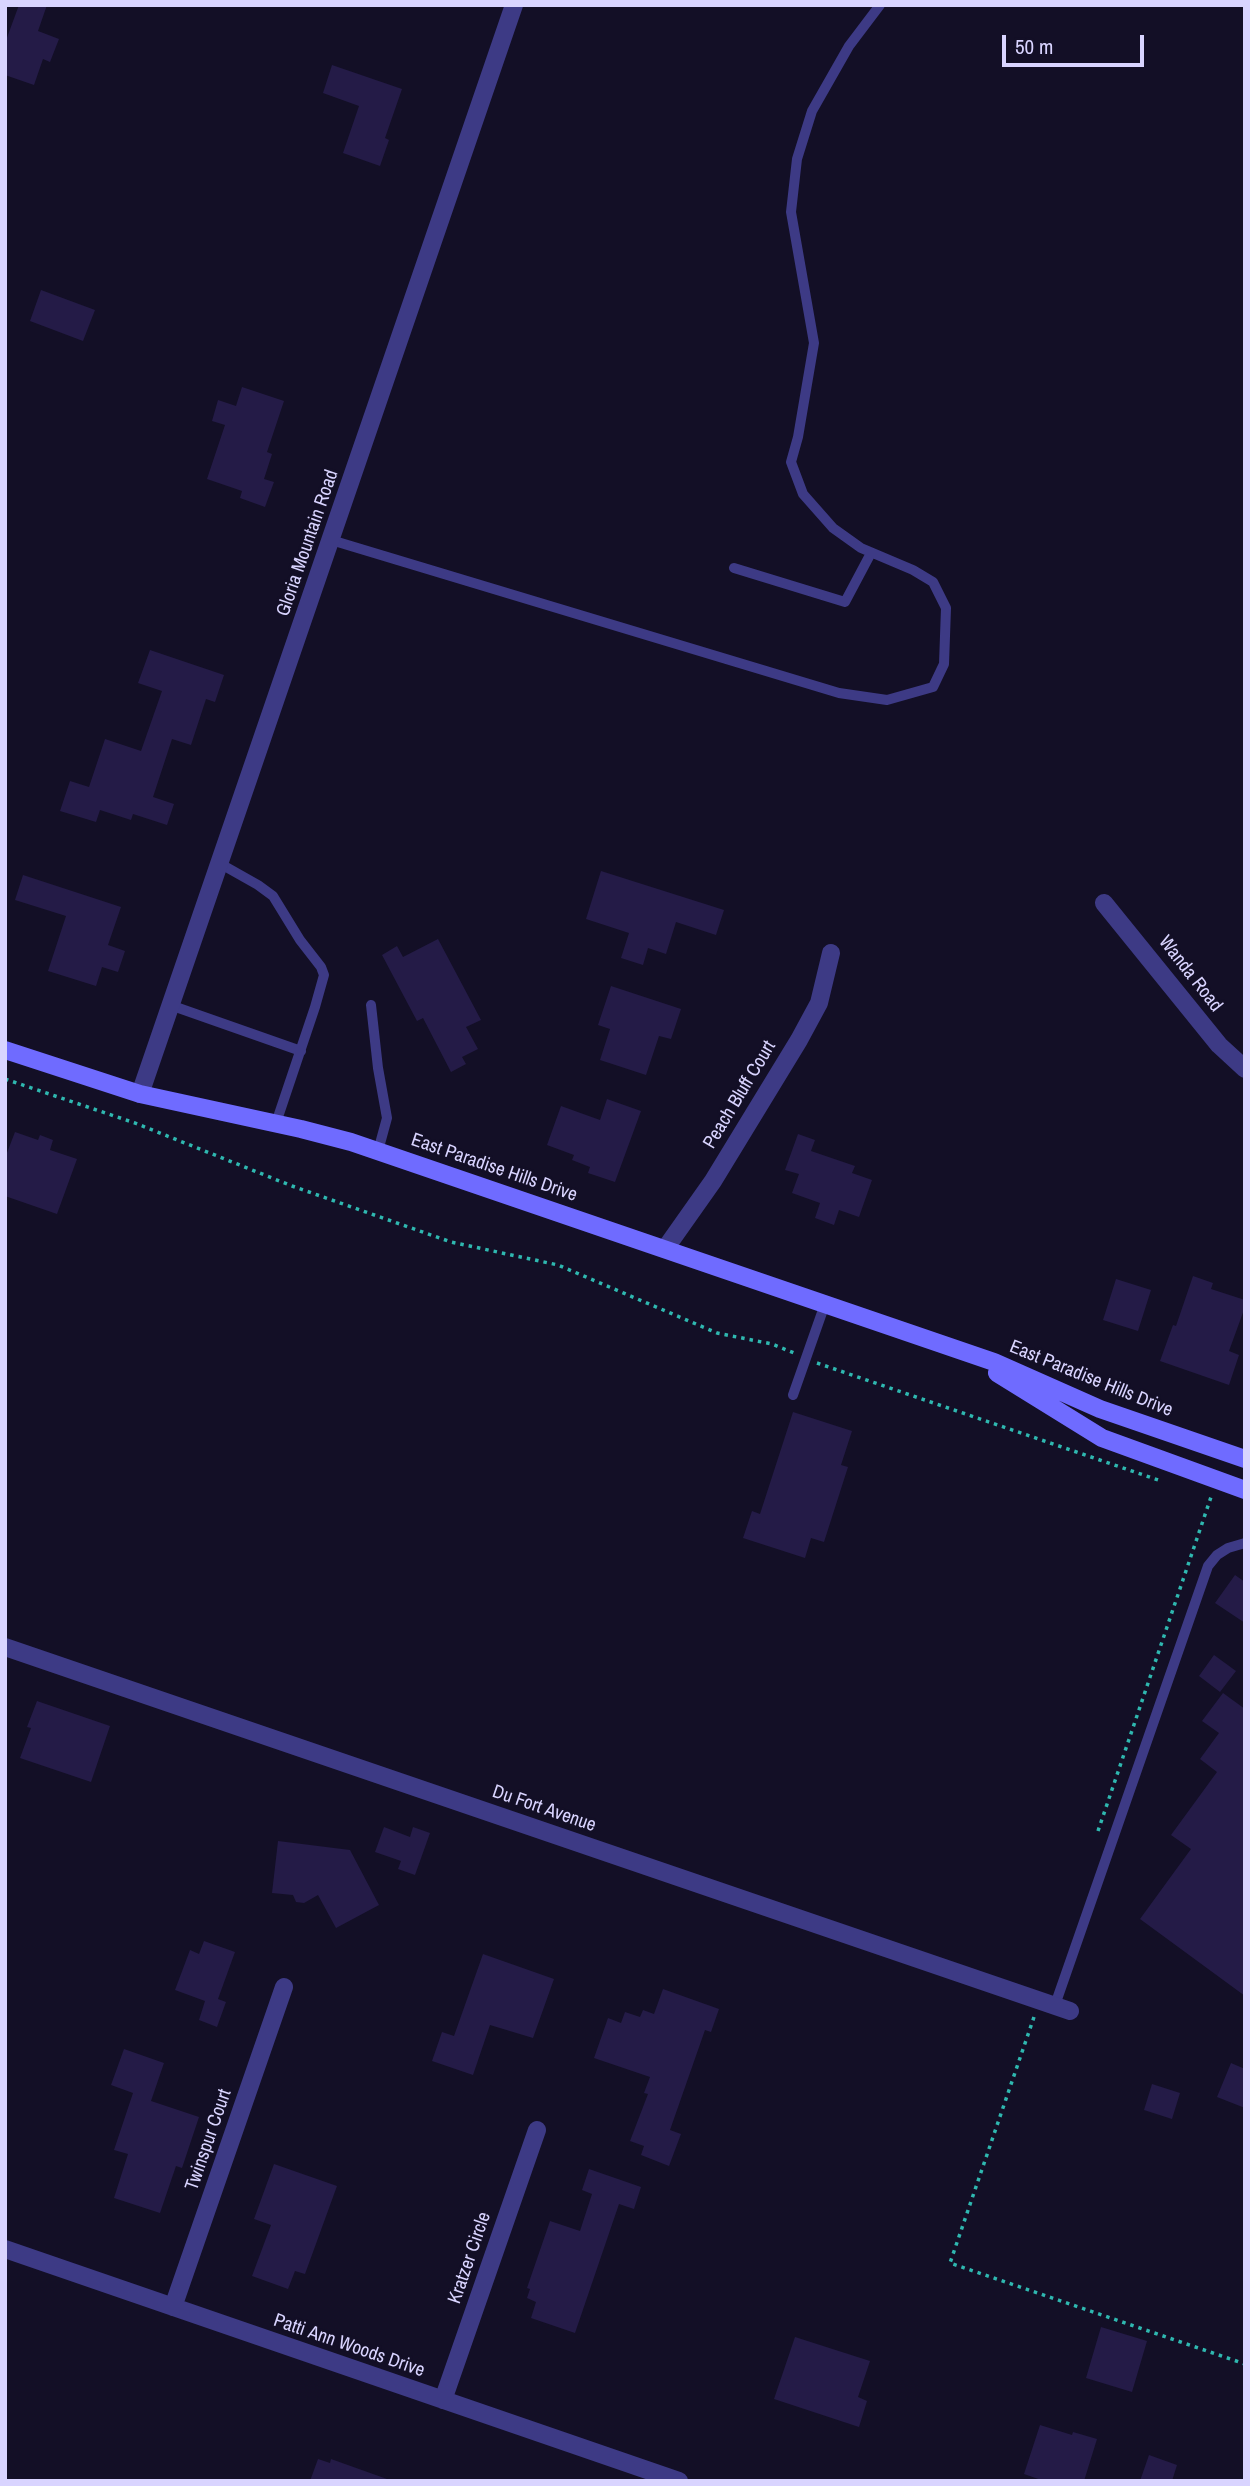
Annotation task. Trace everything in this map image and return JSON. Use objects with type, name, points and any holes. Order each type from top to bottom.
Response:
[{"type":"main road","name":"East Paradise Hills Drive","points":[[5,1050],[140,1094],[276,1123],[378,1151],[993,1362],[1100,1409],[1245,1460]]},
{"type":"main road","name":"East Paradise Hills Drive","points":[[961,1351],[1095,1435],[1245,1490]]},
{"type":"street","name":"Gloria Mountain Road","points":[[140,1094],[514,5]]},
{"type":"street","name":"Wanda Road","points":[[1104,903],[1219,1045],[1245,1069]]},
{"type":"street","name":"Peach Bluff Court","points":[[665,1249],[713,1181],[799,1040],[819,1003],[831,953]]},
{"type":"street","name":"Du Fort Avenue","points":[[5,1647],[1062,2008]]},
{"type":"street","name":"Twinspur Court","points":[[173,2307],[284,1987]]},
{"type":"street","name":"Kratzer Circle","points":[[443,2400],[537,2130]]},
{"type":"street","name":"Patti Ann Woods Drive","points":[[5,2249],[679,2481]]},
{"type":"lane","points":[[331,540],[839,693],[887,699],[933,687],[944,664],[946,608],[933,582],[913,570],[861,548],[833,528],[803,494],[791,462],[798,438],[814,344],[791,212],[797,159],[811,111],[849,46],[880,5]]},
{"type":"lane","points":[[734,568],[845,602],[871,553]]},
{"type":"lane","points":[[219,863],[273,896],[300,940],[321,967],[324,981],[276,1123]]},
{"type":"lane","points":[[170,1005],[300,1051]]},
{"type":"lane","points":[[371,1005],[387,1118],[378,1151]]},
{"type":"lane","points":[[793,1395],[825,1304]]},
{"type":"lane","points":[[1062,2008],[1208,1566],[1217,1555],[1228,1548],[1245,1543]]},
{"type":"path","points":[[5,1079],[135,1123],[292,1186],[451,1242],[558,1265],[717,1333],[772,1344],[1166,1482]]},
{"type":"path","points":[[1200,1494],[1212,1498]]},
{"type":"building","points":[[19,5],[47,5],[38,31],[59,39],[50,62],[43,59],[34,85],[5,75],[5,43]]},
{"type":"building","points":[[332,65],[402,89],[385,138],[389,140],[380,166],[343,153],[359,106],[323,93]]},
{"type":"building","points":[[41,290],[95,310],[83,341],[30,321]]},
{"type":"building","points":[[242,387],[284,401],[267,452],[272,454],[264,479],[274,482],[265,507],[240,498],[242,491],[207,479],[225,425],[212,421],[218,400],[236,406]]},
{"type":"building","points":[[150,650],[224,675],[215,702],[206,699],[191,745],[172,739],[153,797],[174,804],[167,825],[133,814],[131,820],[100,810],[96,822],[60,811],[70,781],[89,787],[105,739],[141,751],[162,691],[138,683]]},
{"type":"building","points":[[601,871],[724,910],[716,935],[676,922],[666,954],[648,948],[643,965],[621,958],[629,933],[586,919]]},
{"type":"building","points":[[23,875],[121,907],[108,945],[125,951],[118,972],[102,967],[96,986],[48,971],[66,916],[15,900]]},
{"type":"building","points":[[438,939],[481,1020],[466,1027],[478,1049],[462,1057],[466,1064],[451,1072],[423,1018],[417,1021],[382,955],[397,946],[403,957]]},
{"type":"building","points":[[611,986],[681,1009],[671,1039],[659,1036],[646,1075],[600,1060],[610,1029],[598,1025]]},
{"type":"building","points":[[607,1099],[641,1111],[615,1182],[588,1173],[590,1167],[572,1160],[574,1155],[547,1145],[561,1106],[600,1120]]},
{"type":"building","points":[[15,1132],[38,1140],[40,1135],[53,1140],[50,1150],[77,1159],[57,1214],[5,1196],[5,1158]]},
{"type":"building","points":[[798,1134],[815,1140],[811,1151],[855,1166],[852,1173],[872,1180],[859,1217],[839,1210],[834,1225],[815,1218],[820,1203],[792,1193],[799,1174],[785,1170]]},
{"type":"building","points":[[1193,1276],[1213,1283],[1211,1289],[1245,1300],[1229,1351],[1239,1355],[1229,1385],[1160,1361],[1173,1325],[1176,1326]]},
{"type":"building","points":[[1116,1279],[1151,1290],[1138,1331],[1103,1320]]},
{"type":"building","points":[[793,1412],[852,1431],[841,1465],[848,1467],[824,1542],[811,1538],[805,1558],[743,1538],[752,1511],[760,1514]]},
{"type":"building","points":[[1235,1575],[1245,1582],[1245,1623],[1215,1603]]},
{"type":"building","points":[[1214,1655],[1236,1671],[1220,1692],[1199,1676]]},
{"type":"building","points":[[1223,1693],[1245,1709],[1245,1996],[1140,1919],[1191,1849],[1171,1835],[1217,1772],[1200,1759],[1219,1733],[1202,1721]]},
{"type":"building","points":[[37,1701],[110,1726],[91,1782],[20,1758],[31,1728],[27,1727]]},
{"type":"building","points":[[384,1827],[410,1837],[413,1827],[430,1833],[415,1875],[398,1869],[401,1861],[375,1852]]},
{"type":"building","points":[[278,1841],[350,1850],[379,1905],[336,1928],[318,1895],[304,1903],[296,1902],[293,1895],[272,1893]]},
{"type":"building","points":[[204,1941],[235,1952],[218,1999],[226,2002],[217,2027],[199,2020],[205,2001],[175,1990],[190,1950],[199,1954]]},
{"type":"building","points":[[483,1954],[554,1979],[533,2038],[490,2025],[473,2075],[432,2061],[442,2032],[454,2036]]},
{"type":"building","points":[[663,1989],[719,2009],[711,2032],[705,2030],[670,2130],[681,2134],[669,2166],[641,2155],[644,2146],[630,2141],[648,2094],[644,2093],[650,2077],[594,2058],[608,2018],[621,2023],[625,2012],[640,2017],[643,2010],[654,2014]]},
{"type":"building","points":[[124,2049],[164,2063],[151,2101],[199,2117],[182,2168],[176,2166],[160,2213],[114,2198],[128,2154],[114,2150],[133,2093],[111,2085]]},
{"type":"building","points":[[1231,2063],[1245,2069],[1245,2108],[1217,2097]]},
{"type":"building","points":[[1152,2084],[1180,2093],[1172,2119],[1144,2110]]},
{"type":"building","points":[[274,2164],[337,2186],[305,2274],[295,2271],[288,2289],[252,2276],[271,2225],[254,2219]]},
{"type":"building","points":[[589,2169],[641,2187],[634,2209],[619,2204],[575,2333],[531,2318],[536,2302],[527,2298],[530,2289],[527,2288],[550,2221],[580,2231],[592,2194],[582,2190]]},
{"type":"building","points":[[1101,2327],[1147,2341],[1132,2392],[1086,2378]]},
{"type":"building","points":[[795,2337],[870,2361],[858,2397],[867,2401],[859,2427],[774,2399]]},
{"type":"building","points":[[1040,2425],[1097,2439],[1084,2481],[1044,2481],[1024,2474]]},
{"type":"building","points":[[1149,2455],[1177,2465],[1172,2481],[1140,2481]]},
{"type":"building","points":[[318,2459],[330,2463],[331,2459],[387,2481],[310,2481]]}]
